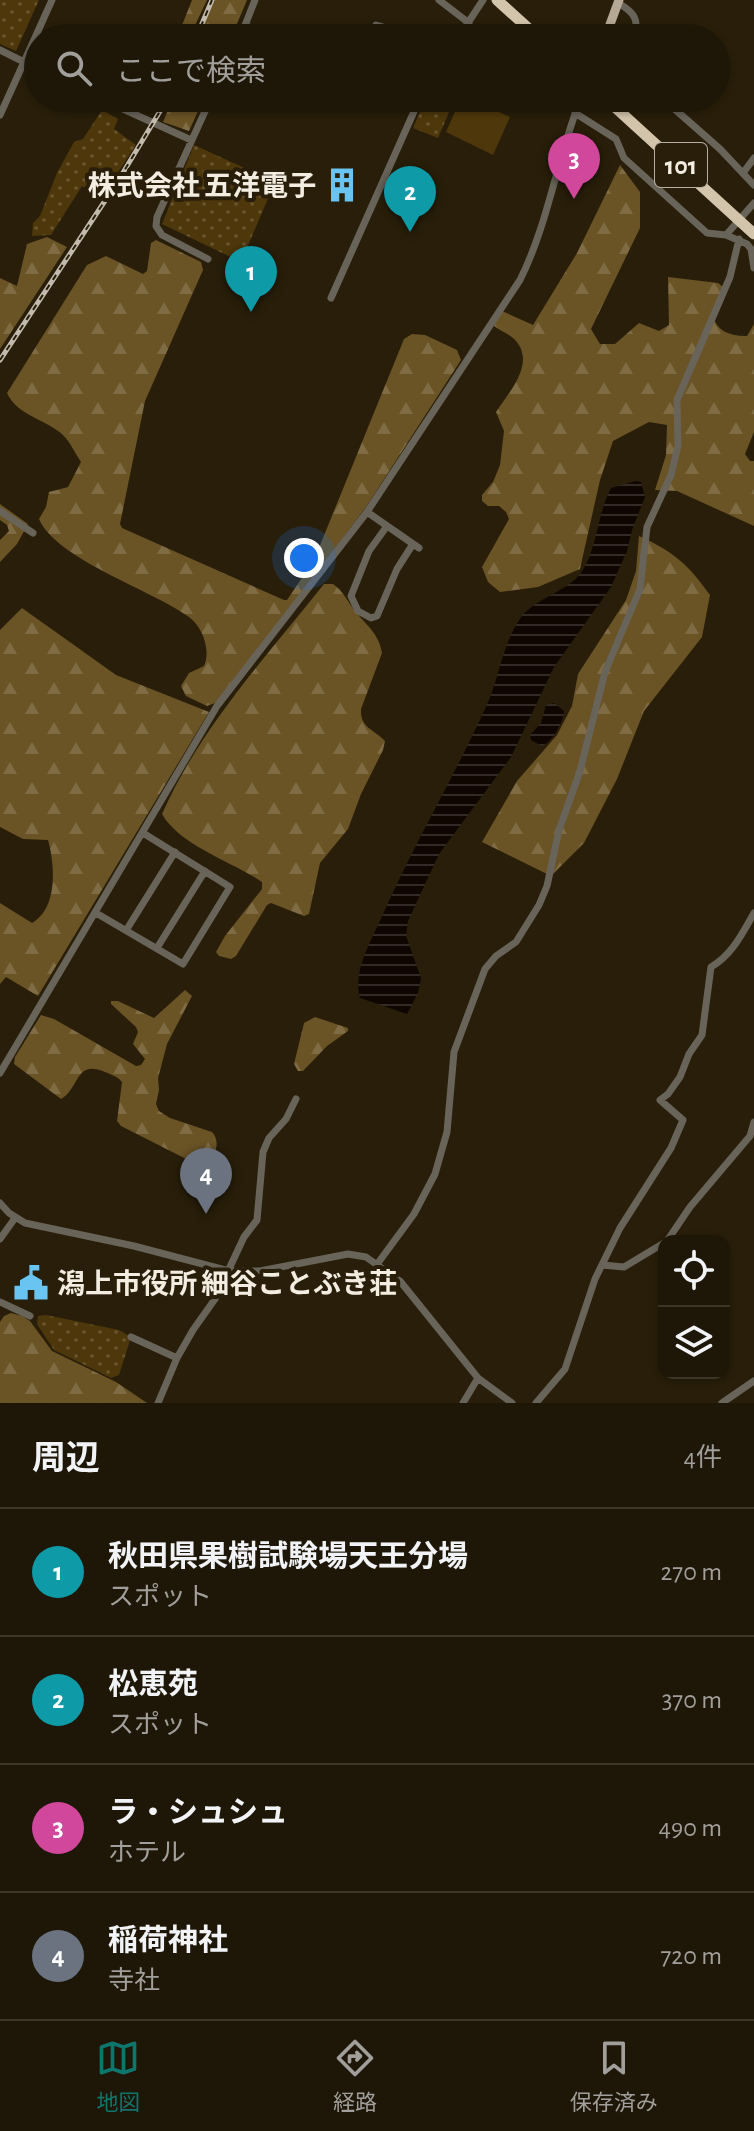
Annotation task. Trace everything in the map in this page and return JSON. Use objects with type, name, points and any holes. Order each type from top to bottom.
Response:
[{"type":"highway","points":[[497,0],[524,24]]},
{"type":"highway","name":"101","points":[[621,112],[754,234]]},
{"type":"main road","points":[[610,24],[619,1]]},
{"type":"street","points":[[41,24],[52,0]]},
{"type":"street","points":[[247,24],[255,0]]},
{"type":"street","points":[[439,0],[469,23],[483,0]]},
{"type":"street","points":[[619,1],[635,16],[638,24]]},
{"type":"street","points":[[0,50],[24,62],[0,115]]},
{"type":"street","points":[[130,112],[191,140]]},
{"type":"street","points":[[204,112],[157,217],[156,226],[162,235],[208,259]]},
{"type":"street","points":[[331,298],[414,112]]},
{"type":"street","points":[[677,112],[754,185]]},
{"type":"street","points":[[0,1073],[217,706],[367,512],[520,280],[534,247],[575,113],[616,139],[624,158],[707,233],[739,239],[751,249],[754,268]]},
{"type":"street","points":[[743,173],[754,158]]},
{"type":"street","points":[[726,235],[754,203]]},
{"type":"street","points":[[378,1263],[414,1214],[435,1174],[447,1132],[454,1052],[485,969],[496,956],[516,942],[547,886],[559,830],[580,771],[602,679],[640,589],[647,527],[671,475],[678,446],[677,400],[730,277],[739,239]]},
{"type":"street","points":[[0,511],[33,533]]},
{"type":"street","points":[[367,512],[416,546],[397,569],[377,616],[371,618],[358,611],[351,596],[369,551],[387,526]]},
{"type":"street","points":[[96,913],[183,964],[230,887],[143,833]]},
{"type":"street","points":[[127,929],[175,852]]},
{"type":"street","points":[[157,948],[205,871]]},
{"type":"street","points":[[536,1403],[565,1369],[602,1265],[635,1202],[671,1148],[683,1120],[660,1100],[680,1077],[689,1054],[702,1035],[711,967],[737,944],[754,913]]},
{"type":"street","points":[[158,1403],[177,1358],[215,1299],[244,1237],[257,1220],[263,1152],[296,1099]]},
{"type":"street","points":[[671,1235],[690,1207],[750,1136],[754,1122]]},
{"type":"street","points":[[0,1203],[25,1223],[134,1246],[229,1271],[260,1271],[348,1254],[366,1257],[400,1281],[478,1378],[512,1403]]},
{"type":"street","points":[[0,1239],[15,1218]]},
{"type":"street","points":[[602,1265],[624,1267],[658,1247]]},
{"type":"street","points":[[0,1302],[30,1316]]},
{"type":"street","points":[[131,1337],[177,1358]]},
{"type":"street","points":[[463,1403],[478,1378]]},
{"type":"street","points":[[722,1403],[754,1381]]},
{"type":"shaded area","points":[[0,0],[39,0],[28,24],[24,24],[24,33],[16,51],[0,44]]},
{"type":"shaded area","points":[[101,112],[106,112],[118,119],[114,129],[136,145],[101,198],[82,186],[51,235],[32,236],[33,223],[40,216],[57,173],[74,142],[83,139]]},
{"type":"shaded area","points":[[420,112],[449,112],[438,138],[413,128]]},
{"type":"shaded area","points":[[455,112],[499,112],[510,117],[493,155],[446,132]]},
{"type":"shaded area","points":[[194,145],[275,182],[241,262],[162,224]]},
{"type":"shaded area","points":[[641,482],[645,497],[611,587],[554,667],[511,757],[439,854],[408,921],[406,936],[421,978],[418,993],[407,1014],[360,998],[359,976],[369,943],[489,700],[516,625],[528,610],[581,573],[591,553],[611,488]]},
{"type":"shaded area","points":[[554,703],[564,711],[563,716],[554,736],[542,746],[531,740],[530,735],[541,723],[546,705]]},
{"type":"shaded area","points":[[38,1316],[119,1330],[131,1337],[119,1375],[111,1378],[54,1350],[37,1324]]},
{"type":"green space","points":[[192,0],[207,0],[196,24],[183,24]]},
{"type":"green space","points":[[214,0],[247,0],[237,24],[204,24]]},
{"type":"green space","points":[[167,112],[198,112],[189,131],[163,122]]},
{"type":"green space","points":[[620,165],[640,192],[640,228],[591,329],[600,344],[615,344],[639,323],[659,331],[669,325],[668,277],[718,283],[727,290],[714,319],[719,328],[747,336],[754,324],[754,432],[745,454],[750,461],[754,461],[754,526],[677,491],[655,490],[666,455],[667,425],[649,422],[613,441],[600,480],[580,569],[538,587],[500,592],[488,582],[482,567],[509,519],[499,506],[488,506],[482,501],[482,495],[493,482],[500,465],[504,431],[496,412],[518,378],[523,359],[516,341],[494,326],[502,311],[533,325],[577,253]]},
{"type":"green space","points":[[47,237],[67,247],[0,349],[0,278],[17,286],[27,244]]},
{"type":"green space","points":[[156,240],[201,262],[203,270],[145,401],[120,524],[122,528],[284,600],[314,560],[404,339],[412,334],[425,335],[457,350],[461,360],[366,507],[231,686],[215,703],[207,706],[186,696],[181,686],[189,673],[204,666],[206,660],[204,640],[194,621],[64,547],[49,534],[39,519],[49,492],[68,487],[81,462],[62,434],[23,411],[7,393],[87,265],[106,256],[143,274],[147,271],[151,243]]},
{"type":"green space","points":[[0,504],[28,524],[17,544],[0,562],[0,540],[9,531],[0,520]]},
{"type":"green space","points":[[639,536],[679,560],[710,595],[702,637],[644,711],[617,779],[584,843],[551,876],[482,842],[517,781],[557,735],[572,706],[578,674],[626,600],[636,571]]},
{"type":"green space","points":[[324,584],[333,584],[340,590],[375,634],[380,646],[382,653],[361,715],[365,724],[385,741],[383,750],[348,829],[320,863],[309,914],[304,916],[271,903],[236,956],[231,959],[219,956],[216,952],[225,936],[262,889],[262,882],[193,844],[162,814],[177,782],[215,723]]},
{"type":"green space","points":[[22,608],[116,675],[209,712],[38,996],[6,977],[0,984],[0,903],[32,923],[46,907],[53,873],[48,840],[23,839],[0,827],[0,630]]},
{"type":"green space","points":[[185,990],[192,996],[167,1044],[158,1078],[156,1104],[159,1111],[170,1118],[212,1132],[217,1144],[215,1151],[210,1163],[202,1167],[121,1126],[117,1121],[122,1082],[114,1076],[88,1069],[61,1099],[14,1064],[15,1057],[41,1015],[54,1019],[136,1066],[141,1065],[145,1059],[133,1044],[138,1032],[136,1027],[111,1001],[118,1001],[154,1018]]},
{"type":"green space","points":[[315,1017],[348,1028],[348,1031],[327,1046],[303,1071],[298,1071],[294,1064],[304,1023]]},
{"type":"green space","points":[[11,1313],[30,1321],[52,1351],[116,1382],[147,1403],[0,1403],[0,1322]]},
{"type":"railway","points":[[202,24],[212,0]]},
{"type":"railway","points":[[0,360],[160,112]]},
{"type":"place","name":"株式会社 五洋電子","points":[[342,185]]},
{"type":"place","name":"ラ・シュシュ","points":[[574,199]]},
{"type":"place","name":"松恵苑","points":[[410,232]]},
{"type":"place","name":"秋田県果樹試験場天王分場","points":[[251,312]]},
{"type":"place","name":"稲荷神社","points":[[206,1214]]},
{"type":"place","name":"潟上市役所 細谷ことぶき荘","points":[[31,1283]]}]
